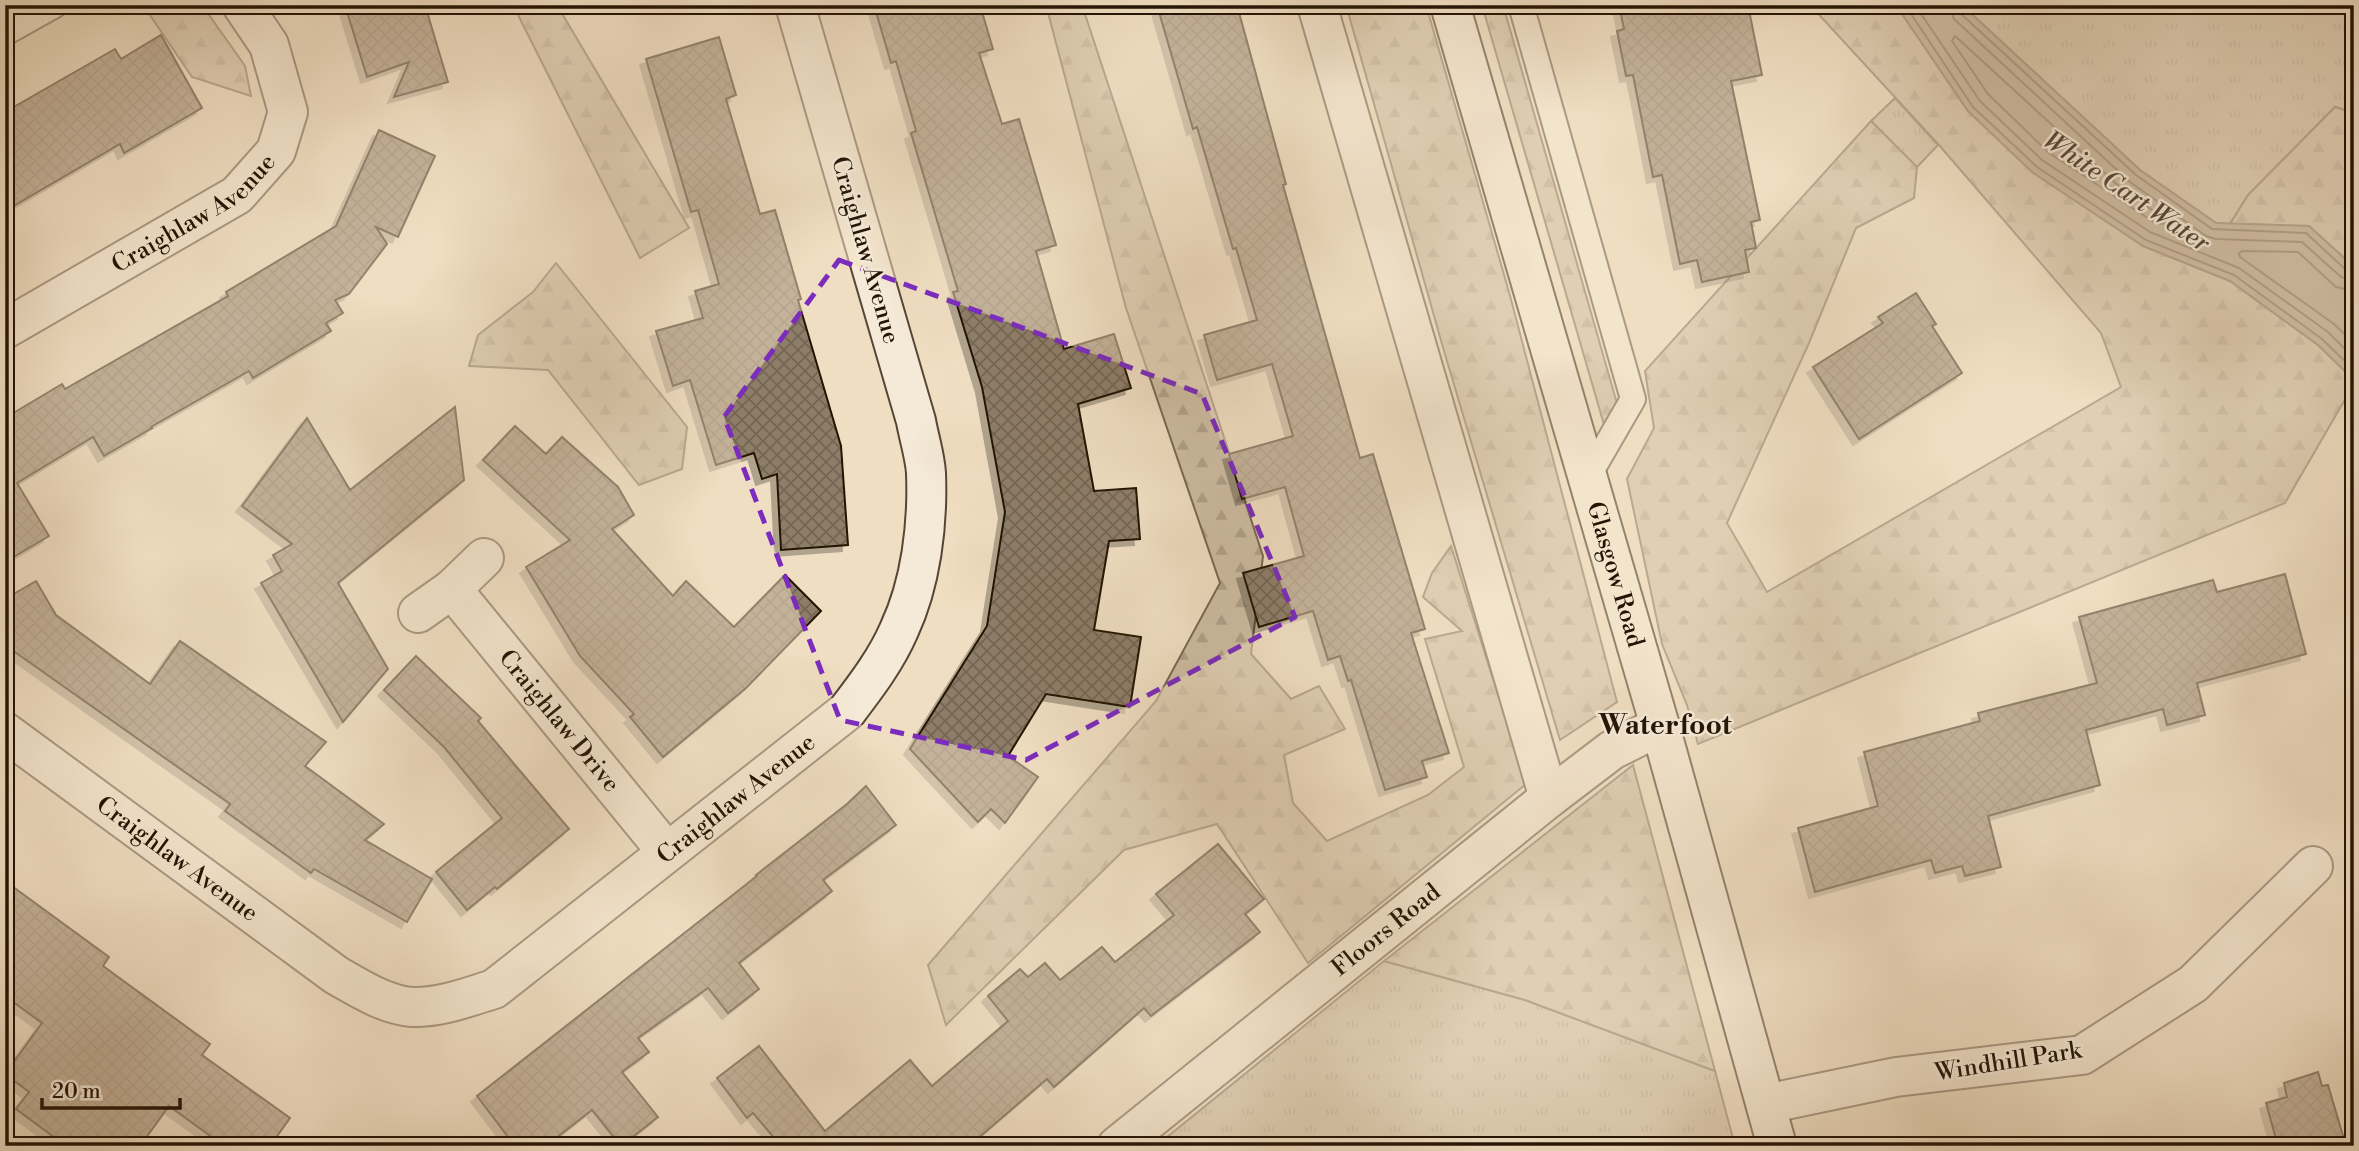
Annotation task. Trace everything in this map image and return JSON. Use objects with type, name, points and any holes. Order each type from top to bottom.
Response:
[{"type":"street","name":"Craighlaw Avenue","points":[[5,329],[237,195],[275,150],[288,112],[269,45],[242,5]]},
{"type":"street","name":"Craighlaw Avenue","points":[[5,732],[336,975],[375,996],[412,1007],[452,1003],[494,989],[847,711],[875,674],[900,630],[924,539],[926,471],[916,421],[795,5]]},
{"type":"street","points":[[1317,5],[1549,798]]},
{"type":"street","name":"Glasgow Road","points":[[1450,5],[1660,726],[1777,1146]]},
{"type":"street","points":[[418,613],[452,589],[484,558]]},
{"type":"street","name":"Craighlaw Drive","points":[[452,589],[667,852]]},
{"type":"street","name":"Floors Road","points":[[1117,1146],[1549,798],[1612,750],[1660,726]]},
{"type":"street","name":"Windhill Park","points":[[1766,1104],[1896,1077],[2082,1055],[2193,984],[2313,866]]},
{"type":"lane","points":[[5,33],[55,5]]},
{"type":"lane","points":[[1521,5],[1633,399],[1588,477]]},
{"type":"highlighted area","points":[[839,260],[1202,394],[1295,617],[1026,760],[840,720],[724,417]]},
{"type":"green space","points":[[143,5],[202,5],[245,66],[251,96],[192,77]]},
{"type":"green space","points":[[513,5],[557,5],[689,228],[640,258]]},
{"type":"green space","points":[[1046,5],[1082,5],[1263,556],[1251,654],[1291,699],[1319,686],[1345,729],[1284,755],[1293,803],[1327,841],[1428,795],[1464,767],[1425,639],[1462,631],[1423,597],[1432,573],[1451,546],[1526,784],[1308,963],[1217,824],[1124,850],[946,1025],[928,965],[1156,701],[1220,583],[1126,308]]},
{"type":"green space","points":[[1346,5],[1426,5],[1509,292],[1617,702],[1560,740],[1444,351]]},
{"type":"green space","points":[[1482,5],[1503,5],[1618,407],[1605,428]]},
{"type":"green space","points":[[1810,5],[1896,5],[1968,111],[2143,246],[2230,281],[2318,345],[2354,380],[2354,384],[2285,503],[1698,744],[1687,705],[1662,644],[1627,479],[1654,428],[1645,371],[1871,121],[1917,167],[1914,198],[1856,228],[1809,343],[1727,523],[1767,592],[2121,387],[2101,333],[1939,145]]},
{"type":"green space","points":[[1962,5],[2354,5],[2354,113],[2335,107],[2248,195],[2230,224],[2216,223],[2140,170]]},
{"type":"green space","points":[[1895,98],[1938,145],[1917,167],[1871,121]]},
{"type":"green space","points":[[2335,107],[2354,113],[2354,267],[2309,226],[2230,224],[2248,195]]},
{"type":"green space","points":[[556,263],[687,427],[682,469],[639,485],[548,370],[469,366],[478,335],[533,292]]},
{"type":"green space","points":[[1633,765],[1715,1071],[1525,1000],[1384,961]]},
{"type":"green space","points":[[1384,961],[1525,1000],[1715,1071],[1735,1146],[1156,1146]]},
{"type":"water","name":"White Cart Water","points":[[1896,5],[1962,5],[2140,170],[2216,223],[2309,226],[2354,267],[2354,380],[2318,345],[2230,281],[2143,246],[2032,172],[1968,111]]},
{"type":"building","points":[[345,5],[425,5],[448,82],[394,97],[409,62],[367,77]]},
{"type":"building","points":[[874,5],[980,5],[993,49],[979,53],[1002,124],[1019,119],[1056,245],[1036,251],[1064,349],[1114,334],[1131,388],[1078,404],[1094,491],[1136,488],[1140,539],[1109,541],[1094,630],[1141,637],[1130,707],[1046,694],[1008,756],[1038,777],[1005,823],[991,809],[978,822],[910,749],[987,626],[1005,512],[982,387],[953,292],[958,291],[911,133],[916,131],[896,61],[891,63]]},
{"type":"building","points":[[1157,5],[1237,5],[1286,184],[1283,185],[1360,458],[1373,454],[1425,629],[1411,633],[1449,753],[1422,761],[1427,777],[1385,790],[1351,680],[1348,681],[1340,656],[1328,660],[1313,611],[1259,627],[1243,573],[1304,556],[1285,487],[1242,499],[1229,454],[1293,436],[1272,364],[1217,380],[1204,335],[1257,320],[1197,127],[1193,129]]},
{"type":"building","points":[[1619,5],[1748,5],[1762,75],[1731,81],[1760,220],[1751,222],[1756,248],[1745,250],[1749,272],[1702,282],[1697,260],[1680,264],[1662,175],[1653,177],[1633,75],[1626,76],[1617,31],[1624,29]]},
{"type":"building","points":[[161,35],[202,108],[124,153],[120,144],[5,211],[5,112],[115,49],[121,59]]},
{"type":"building","points":[[719,37],[736,95],[726,99],[760,214],[775,210],[841,446],[848,545],[781,550],[777,474],[762,479],[754,453],[716,465],[690,380],[673,386],[656,331],[703,318],[695,291],[719,284],[698,210],[691,212],[646,59]]},
{"type":"building","points":[[379,130],[435,156],[398,237],[376,227],[387,244],[349,294],[335,300],[343,313],[326,323],[331,331],[253,378],[249,371],[104,456],[93,437],[17,483],[49,536],[5,562],[5,418],[62,384],[65,389],[228,296],[226,292],[336,226]]},
{"type":"building","points":[[1916,293],[1936,324],[1932,326],[1962,373],[1859,439],[1813,367],[1883,323],[1878,317]]},
{"type":"building","points":[[455,407],[464,480],[338,583],[388,669],[343,722],[261,583],[282,571],[273,555],[292,544],[242,506],[307,418],[350,490]]},
{"type":"building","points":[[515,426],[546,454],[562,437],[618,487],[634,515],[612,529],[673,596],[686,581],[734,627],[785,575],[821,611],[746,688],[663,757],[630,717],[634,714],[580,656],[526,567],[570,540],[483,460]]},
{"type":"building","points":[[2285,574],[2306,654],[2197,683],[2205,715],[2167,725],[2163,709],[2086,730],[2100,785],[1988,816],[2001,867],[1965,876],[1962,866],[1935,873],[1931,860],[1815,892],[1798,828],[1878,806],[1864,752],[1980,721],[1978,713],[2097,683],[2079,617],[2213,580],[2217,592]]},
{"type":"building","points":[[36,581],[56,615],[150,684],[180,641],[326,742],[305,766],[384,824],[365,840],[432,879],[407,922],[314,869],[311,873],[225,811],[230,804],[5,645],[5,599]]},
{"type":"building","points":[[416,656],[481,718],[478,721],[569,829],[497,889],[495,887],[467,910],[436,872],[502,818],[444,747],[384,690]]},
{"type":"building","points":[[866,786],[896,825],[823,880],[832,891],[739,963],[759,989],[728,1013],[708,988],[638,1038],[649,1052],[622,1072],[658,1117],[621,1146],[592,1110],[546,1146],[515,1146],[477,1096],[757,876]]},
{"type":"building","points":[[1218,844],[1264,899],[1245,914],[1260,932],[1151,1016],[1144,1008],[1054,1087],[1047,1079],[969,1146],[781,1146],[753,1113],[747,1118],[717,1078],[759,1046],[825,1131],[910,1060],[932,1086],[1008,1021],[988,996],[1020,969],[1028,977],[1045,963],[1060,980],[1102,947],[1115,962],[1174,915],[1156,894]]},
{"type":"building","points":[[5,881],[109,957],[103,966],[210,1044],[202,1055],[290,1118],[270,1146],[224,1146],[169,1106],[140,1146],[66,1146],[16,1109],[29,1092],[5,1074],[42,1023],[5,996]]},
{"type":"building","points":[[2318,1072],[2322,1086],[2328,1085],[2346,1146],[2278,1146],[2266,1103],[2287,1097],[2284,1083]]},
{"type":"district","name":"Waterfoot","points":[[1665,724]]}]
